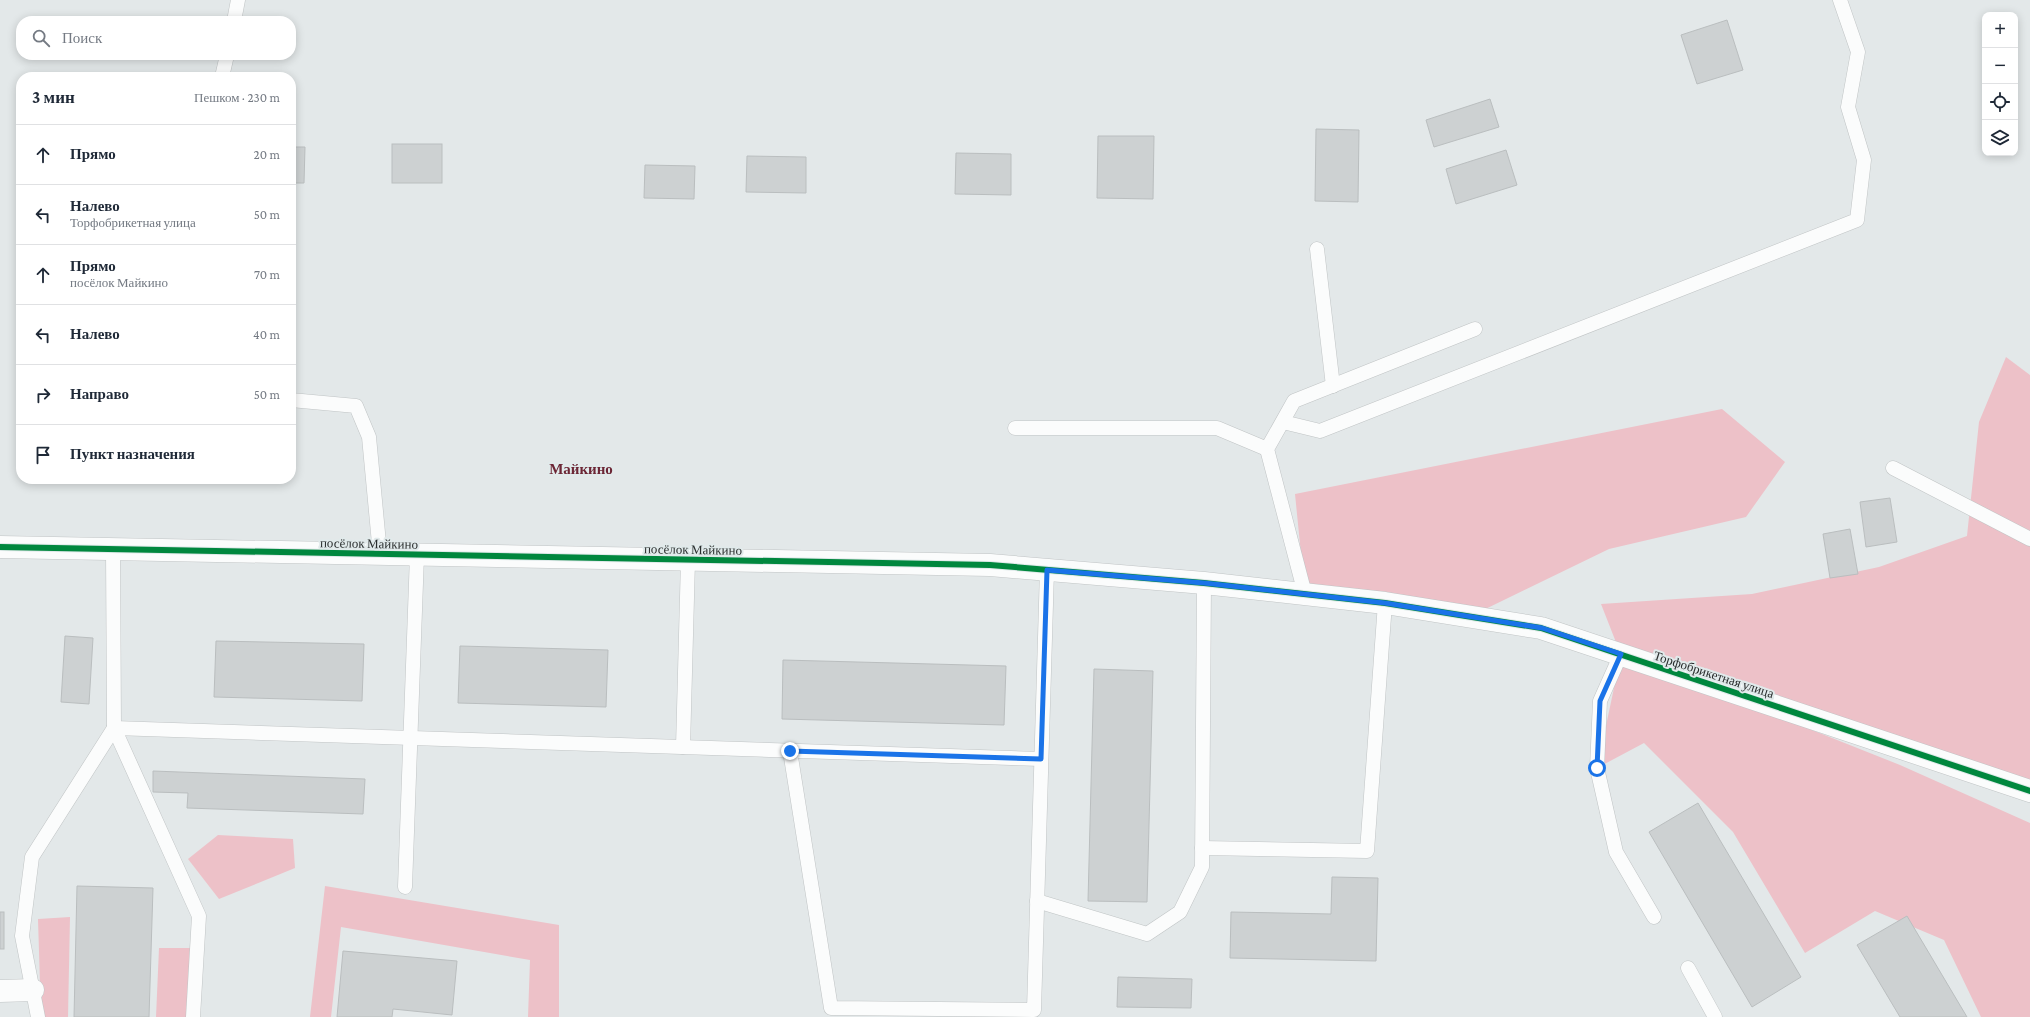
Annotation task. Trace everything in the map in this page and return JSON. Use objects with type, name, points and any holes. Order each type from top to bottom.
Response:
[{"type":"street","name":"посёлок Майкино","points":[[0,547],[990,565],[1204,583],[1385,603]]},
{"type":"street","name":"Торфобрикетная улица","points":[[1385,603],[1542,628],[2030,791]]},
{"type":"street","points":[[0,991],[33,990]]},
{"type":"lane","points":[[235,16],[238,0]]},
{"type":"lane","points":[[1282,422],[1320,431],[1857,220],[1864,160],[1848,107],[1858,52],[1840,0]]},
{"type":"lane","points":[[223,72],[226,60]]},
{"type":"lane","points":[[1317,249],[1333,386]]},
{"type":"lane","points":[[1305,594],[1268,449],[1294,401],[1475,329]]},
{"type":"lane","points":[[296,400],[356,406],[369,437],[380,554]]},
{"type":"lane","points":[[1015,428],[1217,428],[1268,449]]},
{"type":"lane","points":[[1893,468],[2030,539]]},
{"type":"lane","points":[[113,549],[114,728],[199,916],[193,1017]]},
{"type":"lane","points":[[404,887],[417,555]]},
{"type":"lane","points":[[683,747],[688,560]]},
{"type":"lane","points":[[790,751],[831,1008],[1034,1010],[1047,570]]},
{"type":"lane","points":[[1037,901],[1148,934],[1180,912],[1202,867],[1204,583]]},
{"type":"lane","points":[[1202,848],[1367,851],[1385,603]]},
{"type":"lane","points":[[1621,654],[1600,701],[1597,768],[1616,852],[1654,917]]},
{"type":"lane","points":[[114,728],[1041,759]]},
{"type":"lane","points":[[38,1017],[22,936],[32,857],[114,728]]},
{"type":"lane","points":[[1688,968],[1715,1017]]},
{"type":"shaded area","points":[[2006,357],[2030,375],[2030,791],[1631,658],[1900,765],[2030,823],[2030,1017],[1981,1017],[1944,940],[1875,911],[1805,953],[1733,832],[1644,743],[1597,768],[1621,655],[1601,604],[1752,594],[1879,567],[1967,536],[1979,422]]},
{"type":"shaded area","points":[[1722,409],[1785,462],[1746,517],[1609,549],[1469,617],[1305,594],[1295,494]]},
{"type":"shaded area","points":[[218,835],[293,839],[295,868],[219,899],[188,859]]},
{"type":"shaded area","points":[[325,886],[559,925],[559,1017],[528,1017],[530,960],[341,927],[331,1017],[310,1017]]},
{"type":"shaded area","points":[[70,917],[68,1017],[41,1017],[38,919]]},
{"type":"shaded area","points":[[159,948],[190,948],[187,1017],[156,1017]]},
{"type":"building","points":[[1727,20],[1743,70],[1697,84],[1681,35]]},
{"type":"building","points":[[1490,99],[1499,127],[1434,147],[1426,120]]},
{"type":"building","points":[[1316,129],[1359,130],[1358,202],[1315,201]]},
{"type":"building","points":[[1098,136],[1154,136],[1153,199],[1097,198]]},
{"type":"building","points":[[392,144],[442,144],[442,183],[392,183]]},
{"type":"building","points":[[296,147],[305,147],[304,183],[296,183]]},
{"type":"building","points":[[1506,150],[1517,185],[1456,204],[1446,169]]},
{"type":"building","points":[[956,153],[1011,154],[1011,195],[955,194]]},
{"type":"building","points":[[747,156],[806,157],[806,193],[746,192]]},
{"type":"building","points":[[645,165],[695,166],[694,199],[644,198]]},
{"type":"building","points":[[1890,498],[1897,542],[1866,547],[1860,502]]},
{"type":"building","points":[[1850,529],[1858,574],[1830,578],[1823,534]]},
{"type":"building","points":[[65,636],[93,638],[89,704],[61,702]]},
{"type":"building","points":[[216,641],[364,644],[362,701],[214,697]]},
{"type":"building","points":[[460,646],[608,650],[606,707],[458,703]]},
{"type":"building","points":[[783,660],[1006,666],[1004,725],[782,719]]},
{"type":"building","points":[[1094,669],[1153,671],[1147,902],[1088,901]]},
{"type":"building","points":[[153,771],[365,779],[363,814],[187,808],[188,793],[153,792]]},
{"type":"building","points":[[1698,803],[1801,977],[1752,1007],[1649,832]]},
{"type":"building","points":[[1332,877],[1378,878],[1376,961],[1230,958],[1231,912],[1331,914]]},
{"type":"building","points":[[77,886],[153,888],[149,1017],[74,1017]]},
{"type":"building","points":[[0,912],[4,912],[4,949],[0,949]]},
{"type":"building","points":[[1907,916],[1967,1017],[1900,1017],[1857,945]]},
{"type":"building","points":[[343,951],[457,961],[452,1015],[393,1009],[392,1017],[337,1017]]},
{"type":"building","points":[[1118,977],[1192,979],[1191,1008],[1117,1007]]},
{"type":"cycle path","points":[[0,547],[990,565],[1204,583],[1385,603],[1541,628],[2030,791]]},
{"type":"district","name":"Майкино","points":[[581,469]]},
{"type":"route","points":[[790,751],[1041,759],[1047,570],[1204,583],[1385,603],[1542,628],[1621,654],[1600,701],[1597,768]]}]
